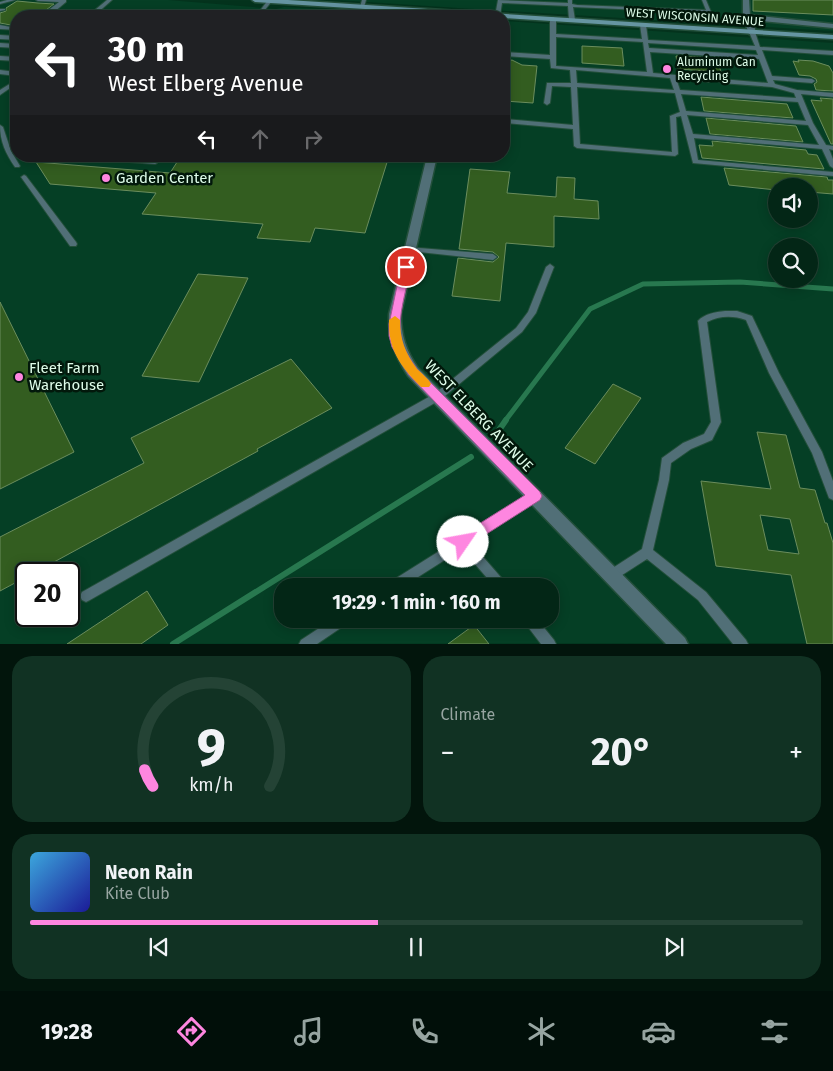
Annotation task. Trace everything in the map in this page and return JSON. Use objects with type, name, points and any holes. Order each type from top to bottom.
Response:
[{"type":"main road","name":"WEST WISCONSIN AVENUE","points":[[255,0],[363,4],[418,10]]},
{"type":"main road","name":"WEST WISCONSIN AVENUE","points":[[510,17],[833,37]]},
{"type":"street","points":[[746,0],[747,17],[752,32]]},
{"type":"street","points":[[747,17],[833,26]]},
{"type":"street","name":"WEST ELBERG AVENUE","points":[[431,162],[395,314],[394,336],[398,347],[413,372],[679,644]]},
{"type":"lane","points":[[38,0],[64,1],[52,10]]},
{"type":"lane","points":[[99,10],[110,0]]},
{"type":"lane","points":[[492,0],[570,2],[709,12],[704,0]]},
{"type":"lane","points":[[0,4],[12,2]]},
{"type":"lane","points":[[570,2],[572,20]]},
{"type":"lane","points":[[553,19],[553,67],[709,80]]},
{"type":"lane","points":[[642,25],[648,50],[650,74]]},
{"type":"lane","points":[[752,32],[771,82],[798,92],[833,95]]},
{"type":"lane","points":[[552,35],[646,41],[686,48],[757,47],[833,53]]},
{"type":"lane","points":[[726,46],[730,55]]},
{"type":"lane","points":[[648,50],[698,48],[711,49],[730,55],[761,57]]},
{"type":"lane","points":[[510,54],[552,57]]},
{"type":"lane","points":[[573,68],[577,146],[675,154],[673,116],[685,113],[810,123]]},
{"type":"lane","points":[[0,78],[3,73]]},
{"type":"lane","points":[[673,77],[685,113],[695,162],[833,174]]},
{"type":"lane","points":[[721,81],[812,81]]},
{"type":"lane","points":[[548,103],[549,84],[677,90],[801,100]]},
{"type":"lane","points":[[798,92],[810,123],[833,166]]},
{"type":"lane","points":[[510,121],[577,127]]},
{"type":"lane","points":[[0,127],[10,154]]},
{"type":"lane","points":[[690,136],[833,148]]},
{"type":"lane","points":[[15,162],[17,166]]},
{"type":"lane","points":[[24,177],[73,244]]},
{"type":"lane","points":[[410,249],[493,257]]},
{"type":"lane","points":[[86,596],[437,397],[519,330],[532,313],[550,267]]},
{"type":"lane","points":[[612,575],[647,552],[664,480],[666,461],[687,446],[708,437],[716,422],[702,322],[712,315],[736,313],[749,318],[774,373],[817,452],[833,495]]},
{"type":"lane","points":[[407,578],[535,496]]},
{"type":"lane","points":[[463,542],[494,578]]},
{"type":"lane","points":[[647,552],[702,596],[742,644]]},
{"type":"lane","points":[[305,644],[330,628]]},
{"type":"lane","points":[[537,628],[550,644]]},
{"type":"shaded area","points":[[0,0],[168,0],[276,9],[284,7],[336,10],[10,10],[10,162],[510,162],[510,21],[833,43],[833,643],[0,644]]},
{"type":"shaded area","points":[[337,0],[833,0],[833,31],[510,10]]},
{"type":"building","points":[[753,0],[833,0],[833,15],[753,11]]},
{"type":"building","points":[[17,1],[54,4],[46,10],[10,10],[10,25],[0,23],[0,13],[6,11],[6,8]]},
{"type":"building","points":[[582,46],[622,48],[624,66],[582,63]]},
{"type":"building","points":[[676,56],[717,58],[721,72],[678,69]]},
{"type":"building","points":[[510,60],[522,65],[537,66],[533,103],[510,101]]},
{"type":"building","points":[[798,60],[813,61],[829,66],[833,73],[833,91],[816,90],[814,84],[817,82],[816,79],[810,76],[799,75],[793,61],[799,62]]},
{"type":"building","points":[[701,97],[787,104],[793,118],[704,111]]},
{"type":"building","points":[[820,98],[833,99],[833,144],[831,144],[811,100],[822,101]]},
{"type":"building","points":[[706,118],[796,126],[803,142],[710,134]]},
{"type":"building","points":[[712,141],[806,150],[808,154],[817,155],[824,169],[702,158],[699,145],[713,146]]},
{"type":"building","points":[[36,162],[170,173],[177,162],[387,162],[365,233],[315,228],[310,242],[257,238],[263,224],[142,214],[156,193],[50,184]]},
{"type":"building","points":[[724,168],[827,177],[828,180],[833,180],[833,194],[818,193],[818,178],[768,178],[768,189],[729,185]]},
{"type":"building","points":[[470,169],[510,172],[507,193],[556,197],[557,177],[575,178],[574,199],[598,201],[599,219],[554,216],[554,247],[506,243],[500,301],[452,296],[458,258],[493,262],[499,257],[493,252],[459,249]]},
{"type":"building","points":[[198,274],[248,278],[199,382],[142,376]]},
{"type":"building","name":"Fleet Farm Warehouse","points":[[0,302],[74,452],[0,489]]},
{"type":"building","points":[[291,359],[332,408],[257,449],[258,451],[54,562],[15,562],[15,583],[0,591],[0,537],[144,463],[131,438]]},
{"type":"building","points":[[613,384],[641,398],[595,464],[565,448]]},
{"type":"building","points":[[757,432],[786,435],[800,488],[815,490],[825,523],[827,523],[833,543],[833,644],[807,644],[791,575],[716,566],[701,481],[771,489]],"holes":[[[760,515],[790,519],[799,554],[768,550]]]},
{"type":"building","points":[[147,591],[168,625],[141,644],[67,644]]},
{"type":"building","points":[[470,628],[476,628],[489,644],[448,644]]},
{"type":"waterway","points":[[505,421],[590,309],[643,284],[740,282],[833,289]]},
{"type":"waterway","points":[[499,430],[506,420]]},
{"type":"waterway","points":[[173,644],[471,457]]},
{"type":"slow traffic","points":[[395,320],[394,336],[398,347],[413,372],[425,384]]},
{"type":"place","name":"Aluminum Can Recycling","points":[[667,69]]},
{"type":"place","name":"Garden Center","points":[[106,178]]},
{"type":"place","name":"Fleet Farm Warehouse","points":[[19,377]]},
{"type":"route","points":[[406,267],[394,324],[394,336],[405,360],[413,372],[535,496],[463,542]]}]
